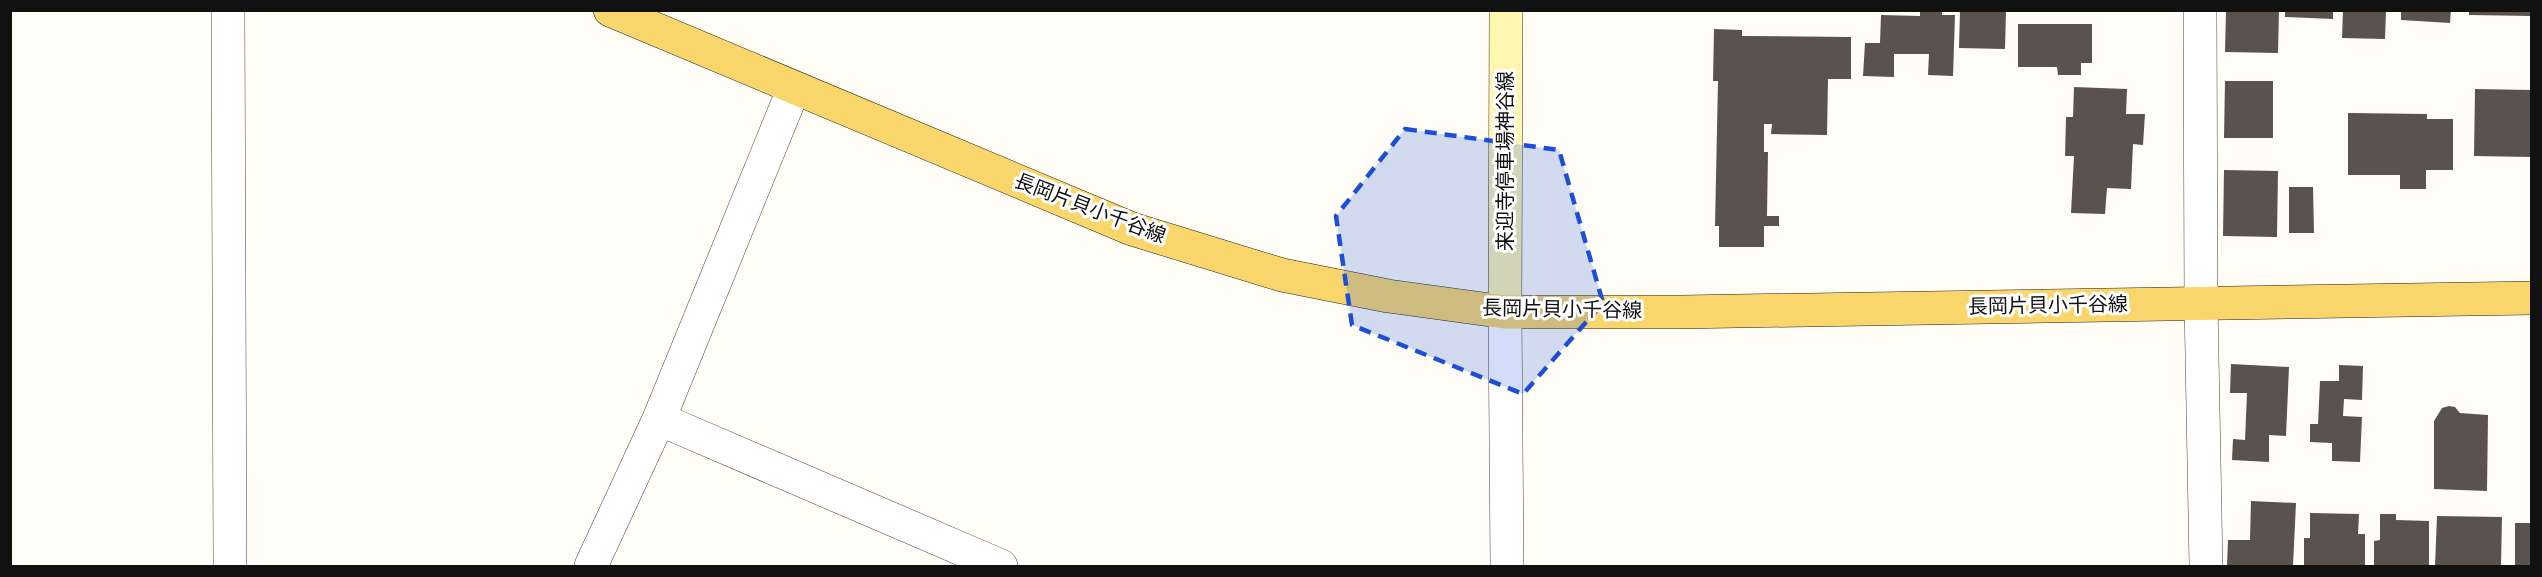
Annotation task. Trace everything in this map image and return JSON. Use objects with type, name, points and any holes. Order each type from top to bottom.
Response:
[{"type":"main road","name":"長岡片貝小千谷線","points":[[610,10],[1132,229],[1282,274],[1388,296],[1505,312],[1692,312],[2532,298]]},
{"type":"main road","name":"来迎寺停車場神谷線","points":[[1505,312],[1506,10]]},
{"type":"street","points":[[228,10],[230,567]]},
{"type":"street","points":[[2200,10],[2201,303],[2206,567]]},
{"type":"street","points":[[591,567],[659,419],[794,88]]},
{"type":"street","points":[[1505,312],[1507,567]]},
{"type":"street","points":[[659,419],[1001,567]]},
{"type":"highlighted area","points":[[1405,129],[1559,150],[1603,303],[1523,394],[1352,325],[1336,216]]},
{"type":"building","points":[[1920,10],[1942,10],[1942,15],[1955,15],[1953,76],[1928,75],[1929,54],[1894,54],[1894,77],[1863,76],[1865,43],[1880,43],[1881,15],[1920,16]]},
{"type":"building","points":[[1960,10],[2006,11],[2005,49],[1959,48]]},
{"type":"building","points":[[2226,10],[2279,10],[2278,53],[2225,52]]},
{"type":"building","points":[[2285,10],[2333,10],[2333,19],[2285,17]]},
{"type":"building","points":[[2343,10],[2386,10],[2385,39],[2342,38]]},
{"type":"building","points":[[2401,10],[2451,10],[2450,23],[2401,20]]},
{"type":"building","points":[[2469,10],[2532,10],[2532,16],[2469,15]]},
{"type":"building","points":[[2018,24],[2092,24],[2092,63],[2081,63],[2081,75],[2058,75],[2057,67],[2018,67]]},
{"type":"building","points":[[1714,29],[1742,30],[1742,36],[1851,37],[1851,79],[1828,79],[1827,135],[1771,134],[1772,124],[1764,124],[1764,152],[1768,152],[1767,216],[1779,216],[1779,226],[1764,226],[1764,247],[1719,247],[1719,226],[1715,226],[1718,81],[1713,81]]},
{"type":"building","points":[[2225,81],[2273,81],[2273,138],[2224,138]]},
{"type":"building","points":[[2074,87],[2127,89],[2126,114],[2145,114],[2143,145],[2133,144],[2131,189],[2107,188],[2105,214],[2071,213],[2074,156],[2065,156],[2066,117],[2073,117]]},
{"type":"building","points":[[2475,89],[2532,90],[2532,157],[2474,156]]},
{"type":"building","points":[[2348,113],[2427,114],[2427,119],[2453,119],[2453,170],[2426,170],[2426,189],[2400,189],[2400,175],[2348,175]]},
{"type":"building","points":[[2224,170],[2278,171],[2277,237],[2223,236]]},
{"type":"building","points":[[2289,187],[2313,187],[2314,233],[2289,233]]},
{"type":"building","points":[[2231,364],[2289,367],[2286,436],[2269,435],[2269,462],[2232,460],[2233,439],[2245,440],[2247,393],[2230,393]]},
{"type":"building","points":[[2339,365],[2363,366],[2362,400],[2344,399],[2343,416],[2362,417],[2360,462],[2332,461],[2332,443],[2310,442],[2310,424],[2318,424],[2320,381],[2339,381]]},
{"type":"building","points":[[2455,407],[2460,413],[2488,415],[2487,491],[2434,489],[2434,421],[2442,408]]},
{"type":"building","points":[[2251,501],[2296,503],[2293,566],[2227,566],[2228,540],[2250,540]]},
{"type":"building","points":[[2310,513],[2359,514],[2358,534],[2365,534],[2365,566],[2304,566],[2304,538],[2310,538]]},
{"type":"building","points":[[2380,514],[2396,514],[2396,520],[2429,521],[2429,566],[2374,566],[2374,541],[2380,540]]},
{"type":"building","points":[[2437,516],[2502,517],[2501,566],[2435,566]]},
{"type":"building","points":[[2515,523],[2532,523],[2532,566],[2515,566]]}]
